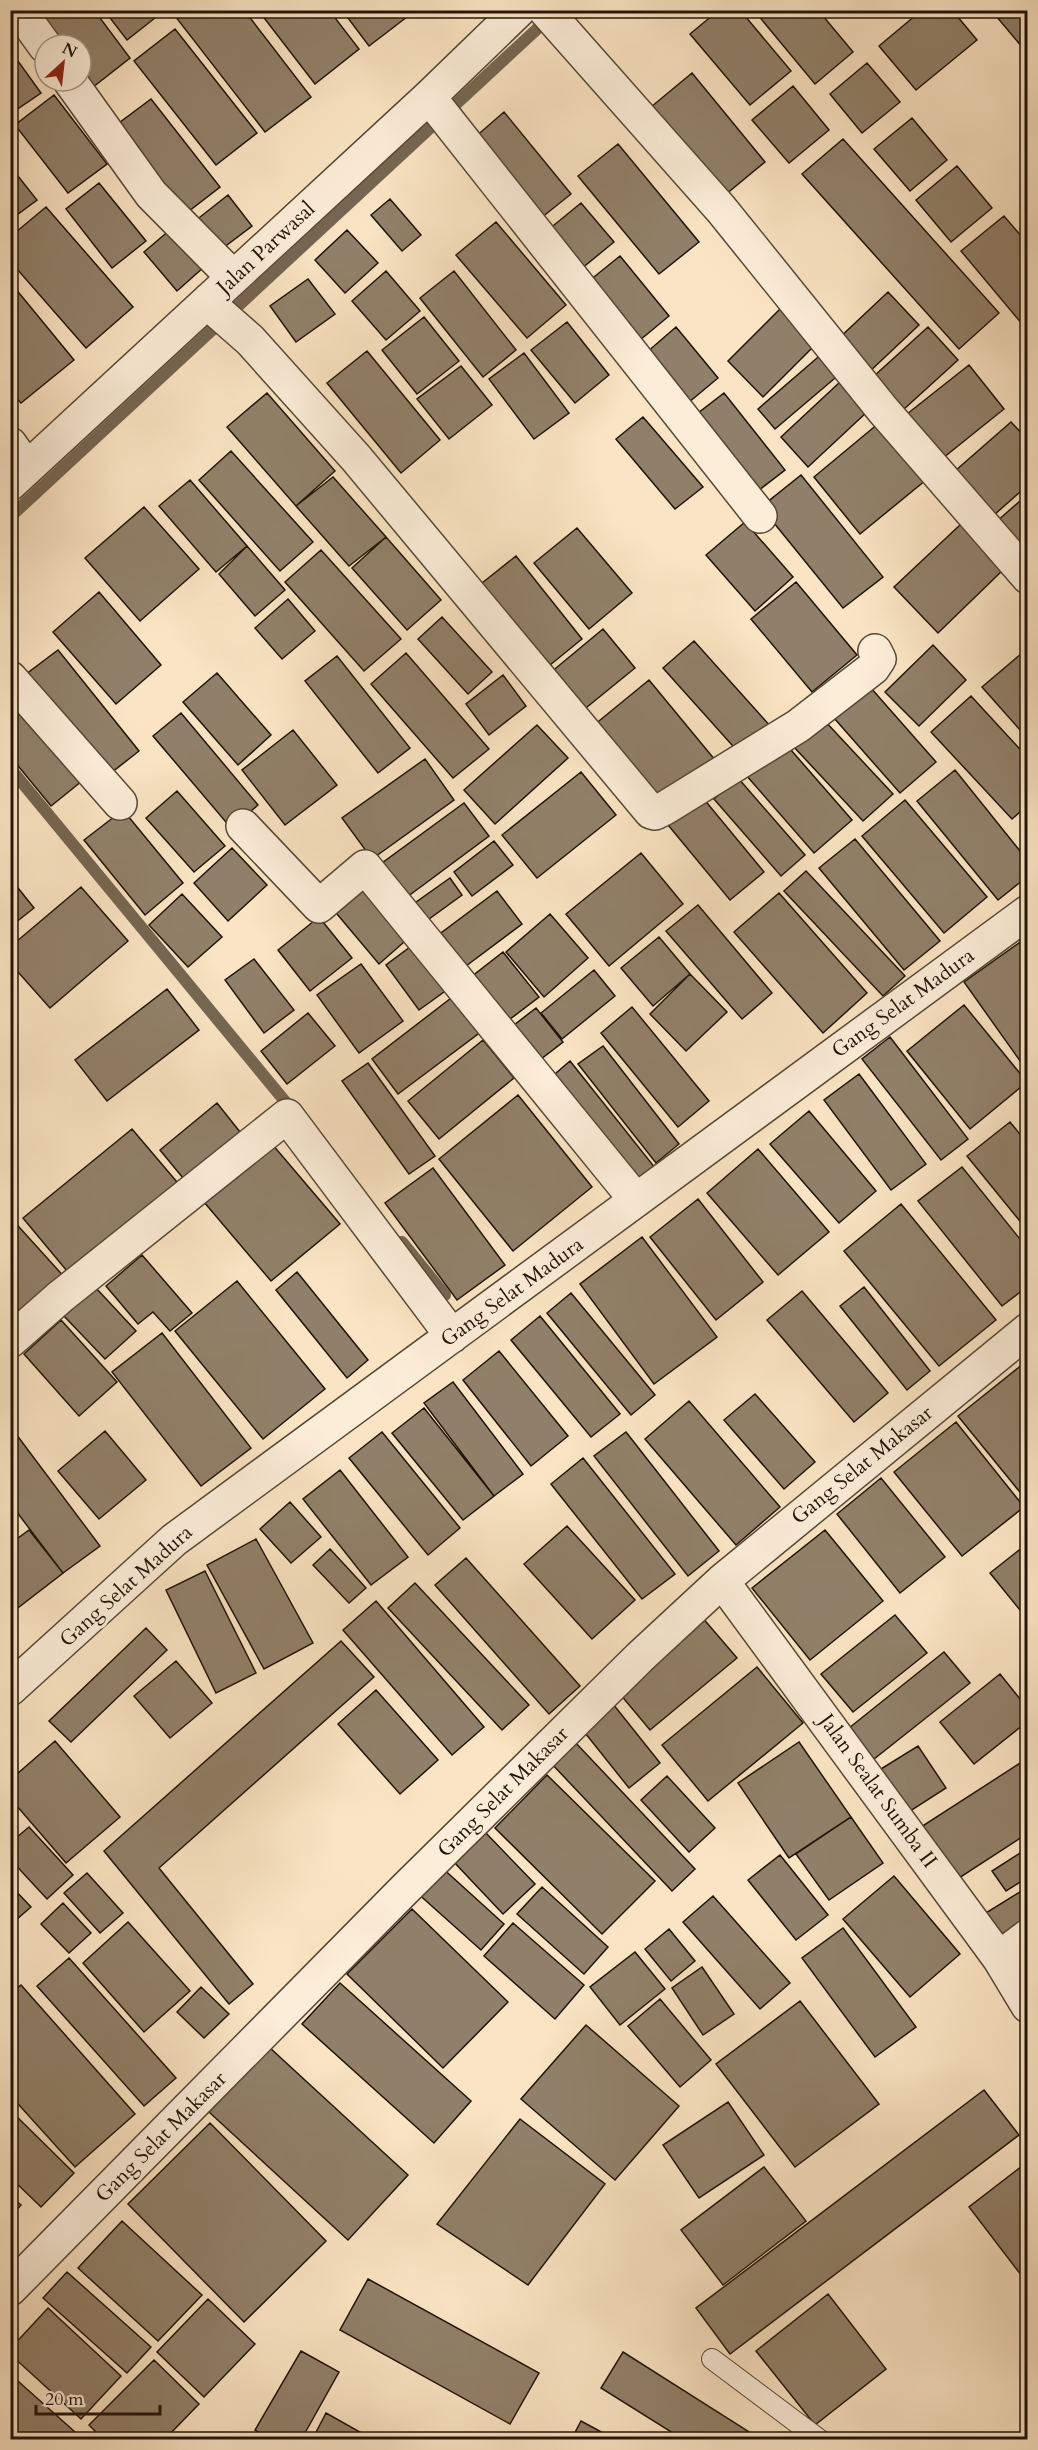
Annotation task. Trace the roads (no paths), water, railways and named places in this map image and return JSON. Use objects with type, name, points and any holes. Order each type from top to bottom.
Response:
[{"type":"street","points":[[19,10],[36,33]]},
{"type":"street","name":"Jalan Parwasal","points":[[16,465],[214,306],[233,277],[440,111],[519,10]]},
{"type":"street","points":[[545,10],[720,209],[883,410],[1028,578]]},
{"type":"street","points":[[79,93],[151,194],[233,277]]},
{"type":"street","points":[[440,111],[760,516]]},
{"type":"street","points":[[214,306],[250,340],[356,458],[651,812],[655,813],[798,726],[873,668],[879,659],[875,651]]},
{"type":"street","points":[[10,678],[120,803]]},
{"type":"street","points":[[243,826],[319,906],[365,867],[636,1200]]},
{"type":"street","name":"Gang Selat Madura","points":[[10,1689],[174,1540],[1028,912]]},
{"type":"street","points":[[10,1341],[60,1297],[287,1116],[452,1336]]},
{"type":"street","name":"Gang Selat Makasar","points":[[10,2289],[404,1890],[632,1665],[722,1581],[1028,1330]]},
{"type":"street","name":"Jalan Sealat Sumba II","points":[[722,1581],[999,1958],[1028,2006]]},
{"type":"street","points":[[999,1958],[1028,1936]]},
{"type":"lane","points":[[712,2359],[820,2439]]},
{"type":"waterway","points":[[10,517],[550,17]]},
{"type":"waterway","points":[[10,768],[293,1111]]},
{"type":"waterway","points":[[402,1242],[445,1295]]}]
